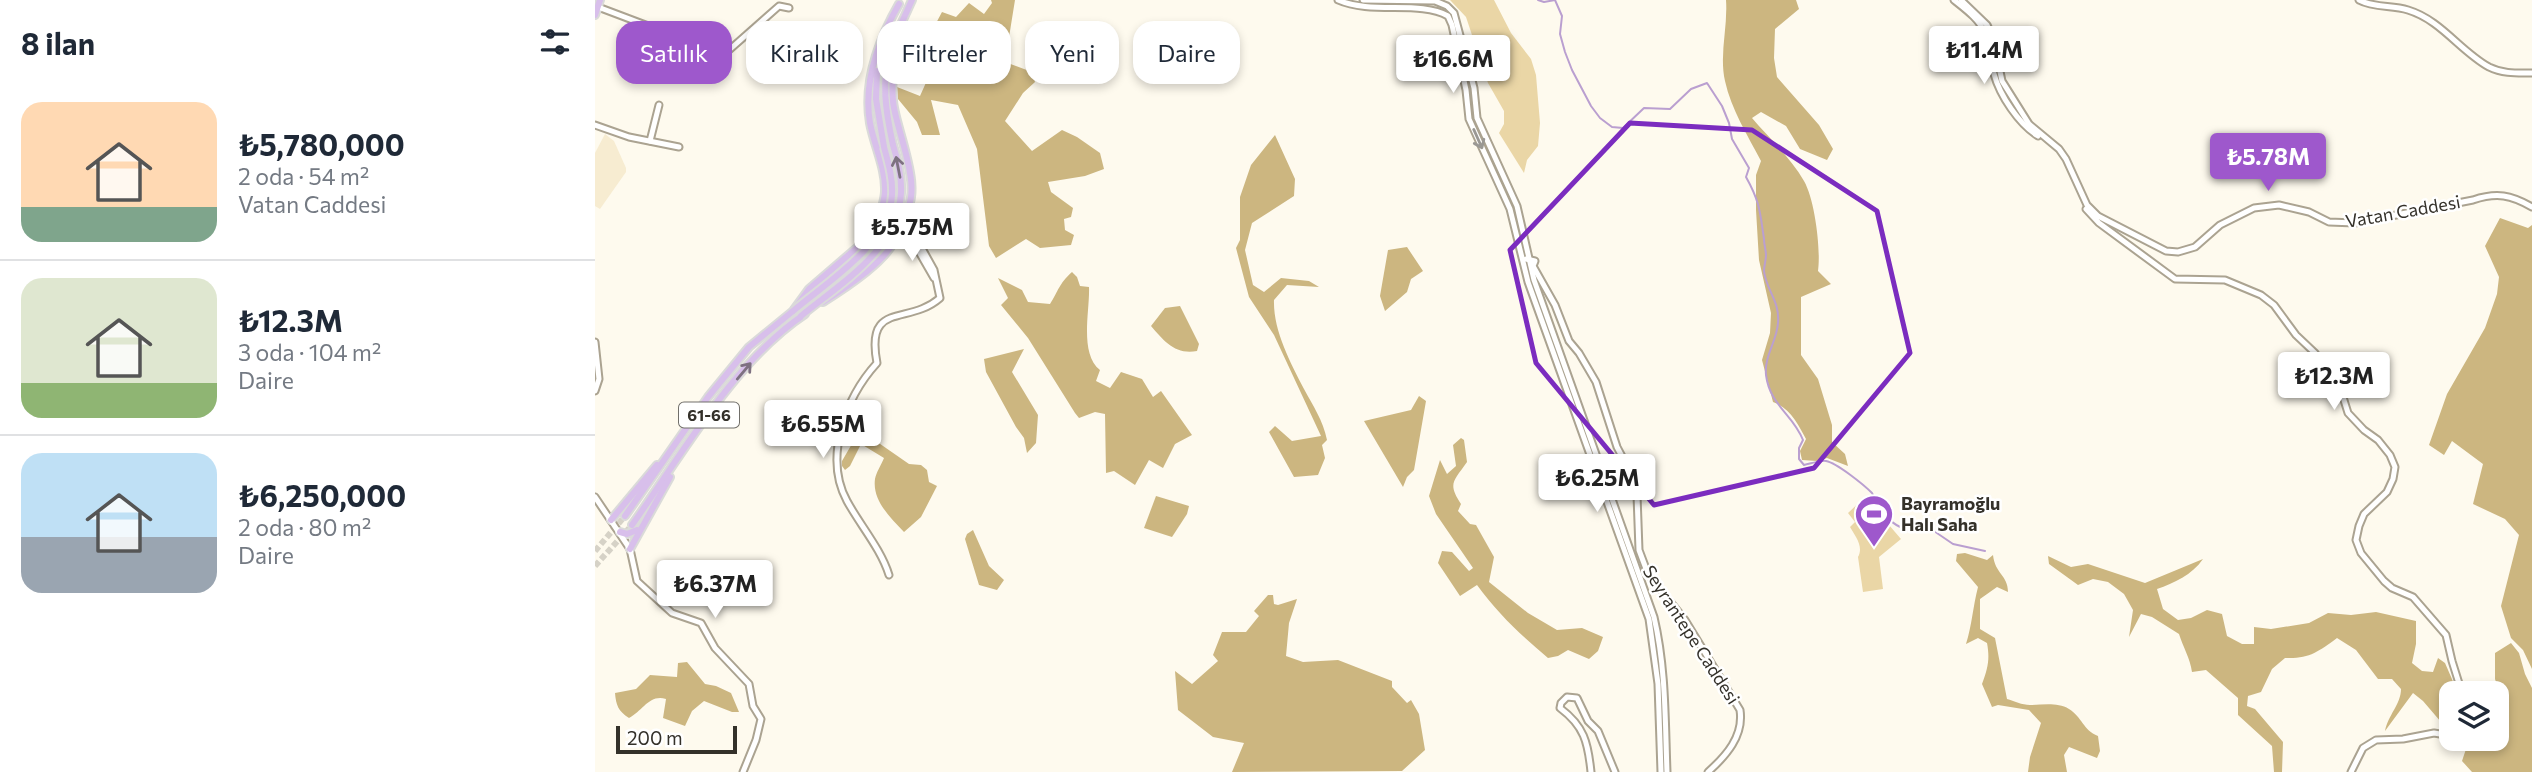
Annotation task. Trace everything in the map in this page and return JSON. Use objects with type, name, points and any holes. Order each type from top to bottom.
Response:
[{"type":"main road","name":"61-66","points":[[903,21],[912,0]]},
{"type":"main road","name":"61-66","points":[[625,516],[708,397],[749,347],[857,258],[879,233],[890,207],[892,193],[880,132],[876,75],[880,51],[900,2]]},
{"type":"main road","name":"61-66","points":[[793,311],[809,289],[859,246],[877,223],[881,213],[885,191],[884,177],[868,105],[881,38],[900,2]]},
{"type":"main road","name":"61-66","points":[[632,525],[717,404],[758,354],[783,330],[864,264],[887,237],[899,209],[901,172],[893,145],[885,84]]},
{"type":"main road","name":"61-66","points":[[801,316],[878,261],[902,227],[902,218],[910,202],[912,190],[911,175],[893,103],[893,84]]},
{"type":"main road","points":[[881,213],[892,210],[902,218]]},
{"type":"main road","points":[[877,223],[878,228],[885,234],[897,233]]},
{"type":"main road","name":"61-66","points":[[611,520],[673,448]]},
{"type":"main road","name":"61-66","points":[[630,549],[681,455]]},
{"type":"main road","points":[[620,532],[633,534],[640,528]]},
{"type":"street","points":[[1338,0],[1358,6],[1429,8],[1448,16],[1452,25],[1466,90],[1469,119],[1510,209],[1529,260],[1532,293],[1649,619],[1658,684],[1661,772]]},
{"type":"street","points":[[1363,0],[1435,1],[1447,6],[1454,13],[1474,88],[1477,118],[1517,206],[1534,280],[1654,618],[1664,684],[1667,772]]},
{"type":"street","name":"Vatan Caddesi","points":[[1954,0],[1982,27],[1988,39],[1995,77],[2018,116],[2027,128],[2045,138]]},
{"type":"street","name":"Vatan Caddesi","points":[[1961,0],[1987,25],[1993,37],[2002,81],[2028,124],[2066,159],[2084,199],[2098,216],[2172,252],[2195,247],[2220,225],[2254,208],[2279,205],[2309,212],[2329,222],[2348,223],[2473,200],[2490,194],[2505,194],[2532,207]]},
{"type":"street","points":[[2359,0],[2366,4],[2409,10],[2449,33],[2490,67],[2509,74],[2532,73]]},
{"type":"street","points":[[598,7],[651,27],[650,32],[654,39],[712,58],[728,51],[779,6],[789,8]]},
{"type":"street","points":[[650,141],[659,105]]},
{"type":"street","points":[[595,125],[629,137],[678,146]]},
{"type":"street","points":[[2084,199],[2086,209],[2099,223],[2175,279],[2225,280],[2261,295],[2274,305],[2296,335],[2315,353],[2343,397],[2349,413],[2364,430],[2378,440],[2395,467],[2387,492],[2364,514],[2359,526],[2356,540],[2361,553],[2384,581],[2392,588],[2413,597],[2447,635],[2458,681]]},
{"type":"street","points":[[890,575],[846,499],[835,465],[841,430],[850,404],[877,363],[874,345],[880,325],[884,320],[917,311],[940,298],[934,270],[908,223],[902,218]]},
{"type":"street","points":[[897,233],[915,244],[936,280]]},
{"type":"street","name":"Seyrantepe Caddesi","points":[[1529,260],[1555,305],[1569,341],[1595,382],[1617,447],[1633,479],[1637,495],[1639,550],[1648,574],[1685,620],[1739,710],[1741,720],[1736,738],[1727,755],[1708,772]]},
{"type":"street","points":[[595,342],[599,379],[595,391]]},
{"type":"street","points":[[595,497],[630,549],[637,581],[673,612],[701,623],[715,648],[749,684],[753,706],[761,719],[743,772]]},
{"type":"street","points":[[1591,772],[1589,752],[1581,728],[1560,708],[1567,697],[1577,698],[1588,720],[1598,731],[1615,772]]},
{"type":"street","points":[[2351,772],[2363,748],[2376,740],[2439,734]]},
{"type":"highlighted area","points":[[1630,123],[1752,130],[1877,211],[1910,353],[1814,468],[1654,505],[1536,363],[1510,250]]},
{"type":"shaded area","points":[[991,0],[1015,0],[1011,25],[1011,21],[937,21],[942,12],[956,17],[969,3],[984,14],[992,3]]},
{"type":"shaded area","points":[[1450,0],[1494,0],[1511,33],[1531,59],[1536,75],[1540,123],[1538,146],[1527,160],[1524,173],[1499,133],[1504,124],[1504,111],[1488,83],[1466,17]]},
{"type":"shaded area","points":[[1726,0],[1796,0],[1799,9],[1775,29],[1774,58],[1777,77],[1819,125],[1833,149],[1827,160],[1800,149],[1786,126],[1761,112],[1752,118],[1786,156],[1808,189],[1818,238],[1818,271],[1831,284],[1801,297],[1801,355],[1818,379],[1832,425],[1832,442],[1845,454],[1848,466],[1827,458],[1817,461],[1802,460],[1800,451],[1806,439],[1789,412],[1773,402],[1762,360],[1770,333],[1771,313],[1759,260],[1756,175],[1761,161],[1736,112],[1725,81],[1723,61]]},
{"type":"shaded area","points":[[1011,64],[1025,69],[1025,84],[1033,84],[1023,93],[1005,121],[1032,151],[1062,130],[1100,153],[1104,169],[1085,176],[1048,182],[1051,192],[1073,208],[1071,217],[1064,219],[1065,230],[1074,235],[1071,245],[1040,248],[1026,239],[996,258],[989,246],[977,149],[958,105],[931,100],[940,135],[922,135],[917,122],[898,99],[897,87],[920,96],[925,84],[1011,84]]},
{"type":"shaded area","points":[[605,134],[614,141],[626,172],[600,209],[595,206],[595,153]]},
{"type":"shaded area","points":[[1275,135],[1295,179],[1294,196],[1252,223],[1245,250],[1253,285],[1264,292],[1281,278],[1309,281],[1319,287],[1287,285],[1274,300],[1276,323],[1283,346],[1317,413],[1327,440],[1322,445],[1325,458],[1318,475],[1294,477],[1269,432],[1275,426],[1292,441],[1321,436],[1274,335],[1249,297],[1236,248],[1240,240],[1240,197],[1251,165]]},
{"type":"shaded area","points":[[2500,218],[2528,228],[2532,225],[2532,669],[2523,650],[2511,638],[2501,606],[2519,535],[2505,519],[2473,504],[2483,464],[2452,441],[2444,455],[2429,445],[2447,394],[2485,328],[2497,294],[2499,277],[2485,246]]},
{"type":"shaded area","points":[[1407,247],[1423,271],[1411,279],[1407,292],[1385,311],[1380,296],[1388,250]]},
{"type":"shaded area","points":[[1072,272],[1080,286],[1089,287],[1087,331],[1090,353],[1100,370],[1096,381],[1110,388],[1121,372],[1142,379],[1153,397],[1161,391],[1192,435],[1175,444],[1163,468],[1149,460],[1135,485],[1114,471],[1106,473],[1105,414],[1095,412],[1079,418],[1028,338],[1001,305],[1008,298],[998,278],[1022,290],[1028,302],[1050,304],[1061,284]]},
{"type":"shaded area","points":[[1180,306],[1199,344],[1197,351],[1176,349],[1165,342],[1151,326],[1165,308]]},
{"type":"shaded area","points":[[1024,349],[1012,372],[1038,415],[1036,443],[1027,453],[1024,438],[986,372],[984,359]]},
{"type":"shaded area","points":[[1419,396],[1426,401],[1414,470],[1403,487],[1364,421],[1411,410]]},
{"type":"shaded area","points":[[860,430],[909,464],[921,465],[927,470],[929,482],[937,486],[921,517],[904,532],[883,509],[876,495],[875,479],[884,458],[861,444],[850,466],[845,470],[842,466],[842,461]]},
{"type":"shaded area","points":[[1461,438],[1464,440],[1467,462],[1453,486],[1461,504],[1458,511],[1470,524],[1476,525],[1494,557],[1489,582],[1528,613],[1557,630],[1582,628],[1603,637],[1598,651],[1589,659],[1568,650],[1548,658],[1493,606],[1477,585],[1460,596],[1438,563],[1442,551],[1452,552],[1469,571],[1473,568],[1436,514],[1429,496],[1440,460],[1447,474],[1456,466],[1453,445]]},
{"type":"shaded area","points":[[1156,496],[1189,506],[1172,537],[1144,528]]},
{"type":"shaded area","name":"Bayramoğlu Halı Saha","points":[[1865,497],[1901,539],[1879,557],[1883,589],[1863,592],[1859,545],[1850,527],[1855,522],[1848,513]]},
{"type":"shaded area","points":[[973,530],[989,566],[1004,580],[997,590],[979,585],[965,539]]},
{"type":"shaded area","points":[[1965,553],[1987,560],[1993,555],[2007,586],[2008,592],[1997,587],[1980,599],[1980,629],[1995,638],[2007,699],[2030,705],[2055,705],[2069,709],[2098,736],[2100,751],[2097,758],[2069,747],[2064,755],[2067,772],[2028,772],[2041,723],[2029,710],[1998,705],[1992,707],[1982,684],[1988,664],[1987,643],[1978,638],[1966,644],[1978,587],[1956,561],[1957,554]]},
{"type":"shaded area","points":[[2048,556],[2071,567],[2088,564],[2145,583],[2203,559],[2188,574],[2157,589],[2163,609],[2178,620],[2191,618],[2207,610],[2222,614],[2227,636],[2242,644],[2254,644],[2254,627],[2271,629],[2309,623],[2328,613],[2351,615],[2376,612],[2416,621],[2416,644],[2412,663],[2422,671],[2433,672],[2438,658],[2445,663],[2453,681],[2439,681],[2439,720],[2413,693],[2385,731],[2401,689],[2392,679],[2378,679],[2356,650],[2337,638],[2313,654],[2285,658],[2272,669],[2261,692],[2248,696],[2247,706],[2255,709],[2283,742],[2282,772],[2274,772],[2272,746],[2238,715],[2238,698],[2206,670],[2192,672],[2179,634],[2152,617],[2141,614],[2129,637],[2133,610],[2124,594],[2108,582],[2093,579],[2078,585],[2049,564]]},
{"type":"shaded area","points":[[1268,595],[1273,595],[1274,604],[1278,605],[1297,599],[1289,623],[1286,656],[1303,662],[1338,660],[1392,681],[1392,687],[1407,703],[1411,700],[1419,714],[1425,750],[1402,771],[1232,772],[1244,743],[1213,737],[1178,710],[1175,671],[1192,684],[1218,661],[1213,655],[1222,632],[1246,632],[1259,616],[1254,611]]},
{"type":"shaded area","points":[[2511,643],[2519,653],[2532,688],[2532,772],[2472,772],[2462,761],[2465,751],[2509,751],[2509,681],[2496,681],[2495,653]]},
{"type":"shaded area","points":[[687,662],[705,684],[731,693],[739,712],[704,701],[692,711],[685,726],[663,718],[666,699],[651,701],[629,718],[620,710],[615,693],[636,689],[650,675],[677,677],[678,663]]},
{"type":"waterway","points":[[1538,0],[1555,0],[1562,16],[1560,34],[1572,70],[1591,106],[1600,118],[1612,127],[1623,128],[1644,108],[1670,109],[1691,89],[1707,83],[1722,106],[1732,139],[1749,168],[1746,177],[1757,200],[1766,253],[1765,278],[1777,308],[1777,330],[1766,368],[1768,386],[1803,440],[1799,448],[1799,459],[1804,465],[1826,461],[1843,470],[1872,493],[1884,514],[1898,526],[1910,531],[1917,524],[1931,529],[1953,544],[1985,551]]},
{"type":"tunnel","points":[[595,551],[625,516]]},
{"type":"tunnel","points":[[595,566],[632,525]]},
{"type":"place","name":"Bayramoğlu Halı Saha","points":[[1874,548]]}]
